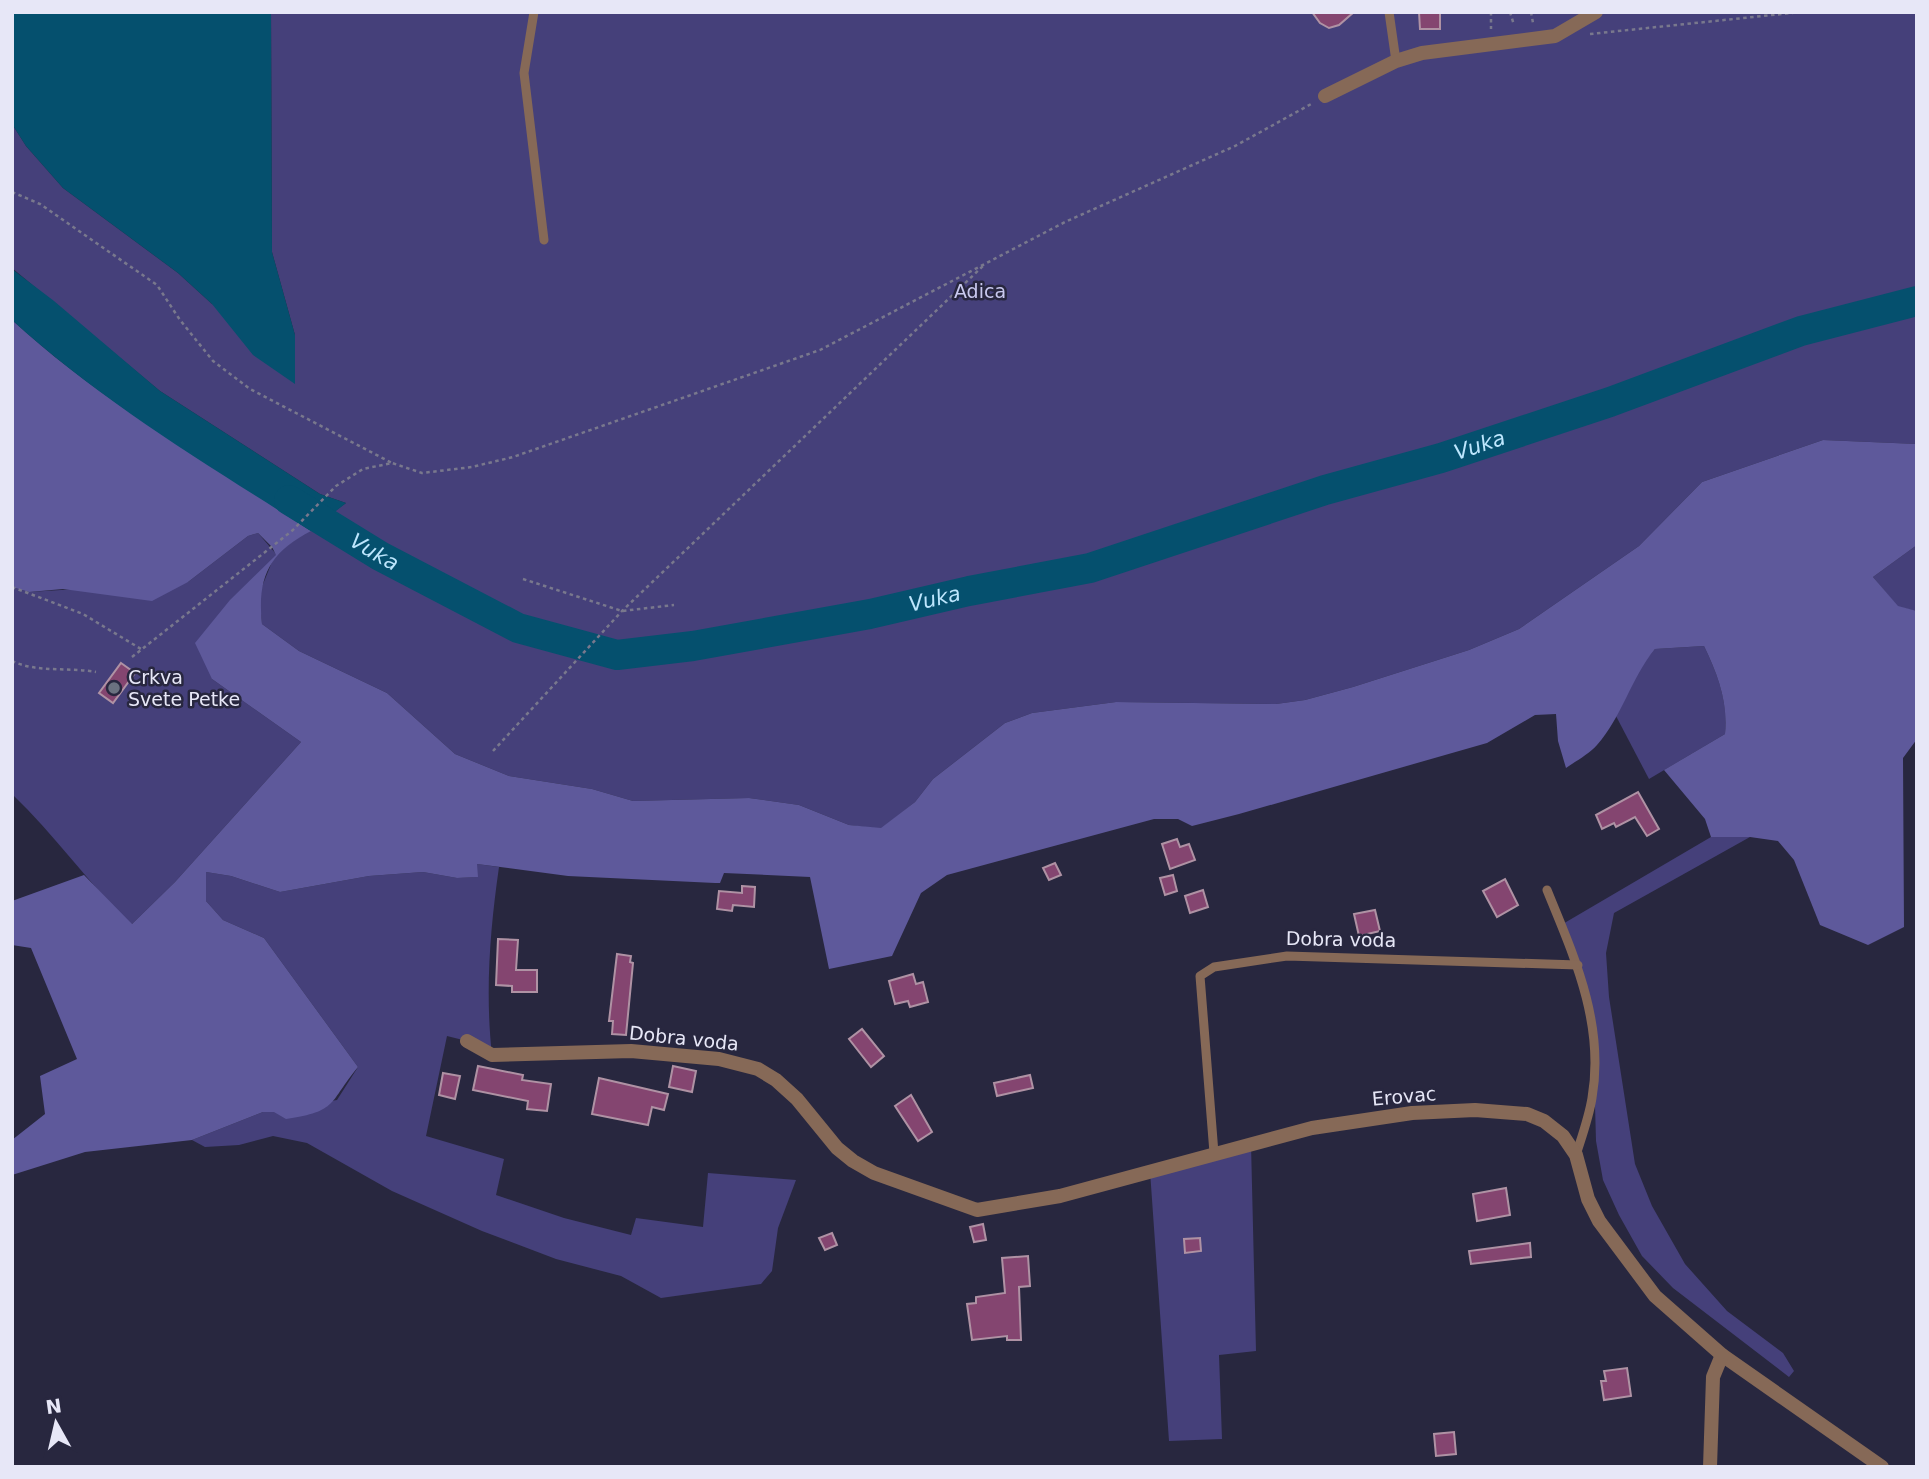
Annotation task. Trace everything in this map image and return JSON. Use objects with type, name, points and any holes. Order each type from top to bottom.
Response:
[{"type":"street","points":[[1325,96],[1396,61],[1422,53],[1555,36],[1587,15]]},
{"type":"street","name":"Dobra voda","points":[[467,1041],[492,1055],[631,1051],[719,1059],[758,1069],[776,1080],[797,1099],[837,1148],[853,1161],[874,1173],[977,1210]]},
{"type":"street","name":"Erovac","points":[[977,1210],[1060,1196],[1312,1128],[1358,1120],[1475,1110],[1527,1114],[1544,1121],[1563,1136],[1576,1155],[1588,1199],[1599,1221],[1655,1296],[1722,1355],[1882,1467]]},
{"type":"street","points":[[1710,1467],[1713,1377],[1722,1355]]},
{"type":"lane","points":[[534,12],[524,73],[544,240]]},
{"type":"lane","points":[[1389,12],[1396,61]]},
{"type":"lane","points":[[1547,890],[1578,965],[1588,998],[1594,1066],[1592,1097],[1576,1155]]},
{"type":"lane","name":"Dobra voda","points":[[1214,1153],[1200,976],[1214,967],[1287,956],[1578,965]]},
{"type":"path","points":[[1583,35],[1801,12]]},
{"type":"path","points":[[12,192],[40,204],[158,285],[180,320],[213,361],[250,388],[392,463],[422,473],[472,467],[513,457],[820,350],[1065,222],[1235,146],[1325,96]]},
{"type":"path","points":[[493,751],[622,611],[986,263]]},
{"type":"path","points":[[132,657],[293,530],[336,486],[363,469],[392,463]]},
{"type":"path","points":[[523,579],[622,611],[674,605]]},
{"type":"path","points":[[12,587],[83,614],[141,649]]},
{"type":"path","points":[[12,662],[40,668],[74,668],[96,672]]},
{"type":"green space","name":"Adica","points":[[271,12],[1917,12],[1917,444],[1823,440],[1702,482],[1639,546],[1519,629],[1469,650],[1353,687],[1305,700],[1276,704],[1116,702],[1032,713],[1005,723],[933,779],[915,802],[881,829],[849,825],[799,805],[749,798],[633,801],[592,789],[509,776],[455,754],[387,693],[299,651],[262,624],[259,594],[274,557],[212,679],[301,742],[175,882],[131,925],[12,794],[12,587],[29,592],[188,582],[248,536],[258,533],[276,554],[346,503],[320,494],[160,391],[12,268],[12,124],[26,146],[63,188],[178,273],[212,304],[295,335],[272,252]]},
{"type":"green space","points":[[1917,545],[1917,611],[1898,607],[1873,577]]},
{"type":"green space","points":[[1704,646],[1721,689],[1725,734],[1649,779],[1616,716],[1640,667],[1655,649]]},
{"type":"green space","points":[[1711,837],[1750,837],[1614,913],[1606,953],[1609,997],[1635,1164],[1652,1206],[1685,1264],[1727,1311],[1783,1353],[1794,1371],[1789,1377],[1673,1288],[1642,1256],[1619,1215],[1603,1180],[1596,1141],[1593,1032],[1561,925]]},
{"type":"green space","points":[[477,864],[499,867],[490,961],[492,1055],[467,1041],[447,1036],[426,1136],[504,1159],[496,1195],[564,1218],[631,1235],[636,1218],[703,1227],[708,1173],[796,1180],[778,1228],[772,1271],[761,1284],[661,1298],[621,1276],[556,1259],[482,1231],[392,1191],[307,1143],[273,1136],[239,1145],[205,1147],[192,1140],[263,1112],[337,1100],[358,1067],[264,938],[223,920],[206,901],[206,872],[231,876],[280,892],[369,876],[423,872],[457,878],[477,877]]},
{"type":"green space","points":[[1251,1144],[1256,1351],[1219,1355],[1222,1439],[1169,1441],[1150,1171]]},
{"type":"shaded area","points":[[12,320],[47,351],[120,406],[311,531],[285,548],[269,568],[262,593],[262,624],[299,651],[387,693],[455,754],[509,776],[592,789],[633,801],[749,798],[799,805],[849,825],[881,828],[915,802],[933,779],[1005,723],[1032,713],[1116,702],[1276,704],[1305,700],[1353,687],[1469,650],[1519,629],[1639,546],[1702,482],[1823,440],[1917,444],[1917,545],[1873,577],[1898,606],[1917,611],[1917,739],[1903,758],[1904,927],[1868,945],[1820,925],[1794,860],[1778,841],[1750,837],[1711,837],[1705,819],[1664,770],[1725,734],[1721,689],[1704,646],[1655,649],[1639,672],[1606,734],[1590,751],[1566,768],[1558,741],[1556,714],[1535,715],[1487,743],[1239,814],[1192,826],[1178,819],[1154,819],[947,875],[921,893],[892,956],[829,969],[810,877],[724,873],[720,883],[715,883],[568,876],[477,864],[478,877],[457,878],[423,872],[369,876],[280,892],[231,876],[206,872],[206,901],[223,920],[264,938],[358,1067],[331,1104],[315,1113],[286,1119],[274,1112],[263,1112],[192,1140],[85,1152],[12,1175],[12,1140],[45,1114],[40,1076],[77,1059],[31,948],[12,945],[12,901],[84,875],[132,924],[175,882],[301,742],[212,679],[195,643],[230,600],[276,555],[258,533],[248,536],[188,582],[152,601],[63,589],[29,592],[12,587]]},
{"type":"water","points":[[12,12],[271,12],[272,252],[295,335],[295,384],[253,355],[212,304],[178,273],[63,188],[26,146],[12,124]]},
{"type":"water","points":[[12,269],[160,391],[320,494],[346,503],[311,531],[119,406],[12,320]]},
{"type":"building","points":[[1312,12],[1354,12],[1339,25],[1329,28],[1320,23]]},
{"type":"building","points":[[1419,12],[1440,12],[1440,29],[1420,29]]},
{"type":"building","name":"Crkva Svete Petke","points":[[121,663],[135,673],[113,703],[99,693]]},
{"type":"building","points":[[1638,792],[1659,829],[1647,836],[1635,817],[1616,827],[1614,823],[1602,829],[1596,815]]},
{"type":"building","points":[[1177,839],[1180,847],[1189,844],[1195,860],[1170,869],[1162,844]]},
{"type":"building","points":[[1055,863],[1061,875],[1049,880],[1043,868]]},
{"type":"building","points":[[1173,875],[1177,891],[1165,895],[1160,878]]},
{"type":"building","points":[[1505,879],[1518,905],[1497,917],[1483,891]]},
{"type":"building","points":[[742,886],[755,887],[754,907],[733,905],[732,911],[717,909],[719,891],[742,893]]},
{"type":"building","points":[[1203,890],[1208,907],[1190,913],[1185,896]]},
{"type":"building","points":[[1375,910],[1380,931],[1359,936],[1354,914]]},
{"type":"building","points":[[498,939],[518,940],[516,970],[537,970],[537,992],[512,992],[512,986],[496,985]]},
{"type":"building","points":[[617,954],[631,956],[630,962],[633,963],[626,1035],[612,1034],[613,1021],[609,1021]]},
{"type":"building","points":[[913,974],[916,984],[923,982],[928,1002],[910,1007],[908,1001],[895,1004],[889,981]]},
{"type":"building","points":[[862,1029],[884,1056],[871,1067],[849,1039]]},
{"type":"building","points":[[478,1066],[523,1075],[522,1080],[551,1084],[547,1111],[527,1109],[528,1101],[473,1090]]},
{"type":"building","points":[[673,1066],[696,1071],[692,1092],[669,1087]]},
{"type":"building","points":[[443,1073],[460,1076],[455,1099],[439,1095]]},
{"type":"building","points":[[1030,1075],[1033,1088],[997,1096],[994,1083]]},
{"type":"building","points":[[599,1078],[668,1094],[664,1110],[652,1107],[648,1125],[592,1114]]},
{"type":"building","points":[[911,1095],[932,1132],[918,1141],[895,1106]]},
{"type":"building","points":[[1506,1188],[1510,1215],[1477,1221],[1473,1194]]},
{"type":"building","points":[[983,1224],[986,1240],[974,1242],[970,1227]]},
{"type":"building","points":[[832,1233],[837,1245],[825,1250],[819,1238]]},
{"type":"building","points":[[1200,1238],[1201,1251],[1185,1253],[1184,1239]]},
{"type":"building","points":[[1530,1243],[1531,1257],[1471,1264],[1469,1251]]},
{"type":"building","points":[[1028,1256],[1030,1286],[1019,1287],[1021,1340],[1007,1340],[1007,1336],[972,1340],[967,1304],[976,1303],[976,1297],[1005,1293],[1002,1258]]},
{"type":"building","points":[[1627,1368],[1631,1396],[1604,1400],[1601,1381],[1606,1381],[1604,1371]]},
{"type":"building","points":[[1454,1432],[1456,1454],[1436,1456],[1434,1434]]},
{"type":"waterway","name":"Vuka","points":[[289,500],[380,556],[518,628],[617,655],[693,646],[870,614],[969,591],[1090,568],[1325,490],[1441,458],[1610,402],[1801,331],[1917,301]]},
{"type":"place","name":"Crkva Svete Petke","points":[[114,688]]}]
